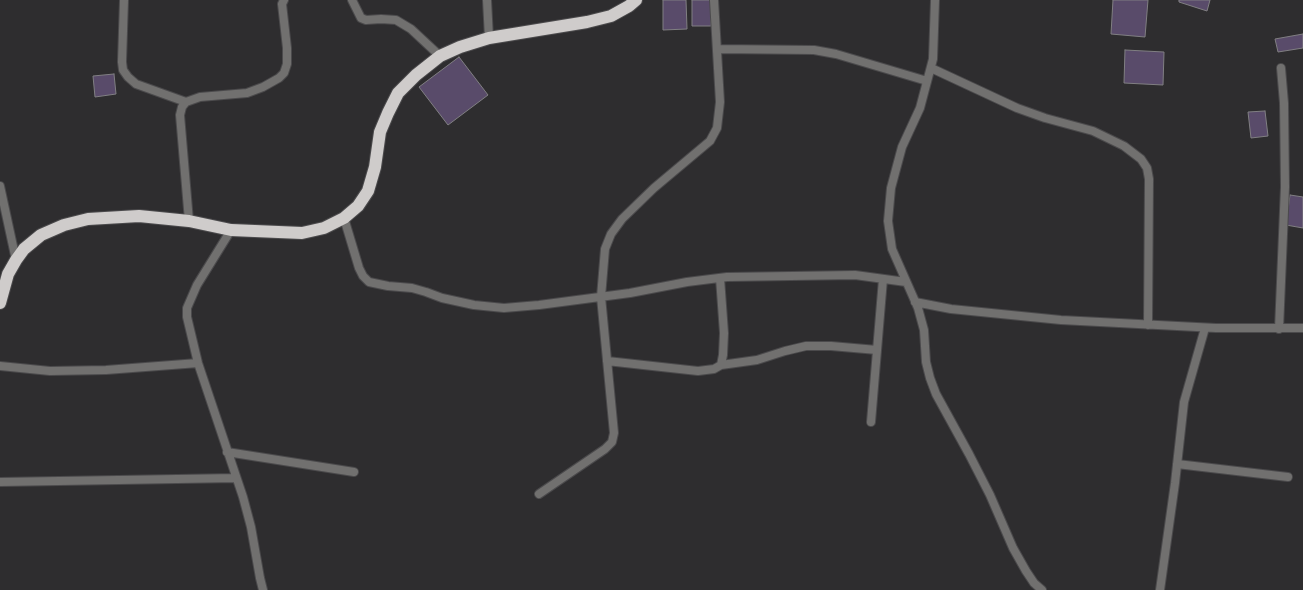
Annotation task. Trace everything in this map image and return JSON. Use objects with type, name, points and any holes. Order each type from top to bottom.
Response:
[{"type":"highway","points":[[0,303],[8,274],[24,250],[41,236],[64,225],[88,220],[139,216],[189,221],[231,230],[302,233],[324,228],[344,218],[358,206],[368,191],[375,167],[380,132],[398,93],[416,75],[440,56],[460,47],[489,38],[587,22],[611,16],[629,6],[636,0]]},
{"type":"street","points":[[124,0],[123,70],[128,78],[136,84],[186,102]]},
{"type":"street","points":[[189,221],[180,116],[182,107],[186,102],[200,97],[247,93],[263,87],[279,78],[284,73],[287,64],[287,48],[282,4],[284,0]]},
{"type":"street","points":[[352,0],[361,18],[366,20],[396,20],[411,29],[440,56]]},
{"type":"street","points":[[487,0],[489,38]]},
{"type":"street","points":[[539,494],[605,450],[612,442],[614,432],[601,297],[605,249],[611,234],[622,219],[654,188],[710,140],[717,128],[720,102],[714,0]]},
{"type":"street","points":[[935,0],[933,59],[931,68],[920,108],[902,147],[891,188],[888,221],[892,249],[915,302],[924,330],[926,362],[936,394],[973,461],[1013,548],[1026,571],[1042,590]]},
{"type":"street","points":[[717,49],[814,50],[836,54],[927,81]]},
{"type":"street","points":[[931,68],[1017,108],[1093,132],[1124,146],[1141,159],[1147,168],[1149,179],[1148,325]]},
{"type":"street","points":[[1279,329],[1285,187],[1284,103],[1281,68]]},
{"type":"street","points":[[0,186],[16,260]]},
{"type":"street","points":[[344,218],[359,268],[363,276],[369,282],[388,286],[412,288],[442,298],[504,308],[601,297],[687,282],[720,278],[855,275],[906,282]]},
{"type":"street","points":[[0,231],[9,229]]},
{"type":"street","points":[[231,230],[197,285],[187,308],[190,334],[198,363],[243,497],[263,590]]},
{"type":"street","points":[[720,278],[724,333],[724,355],[721,365]]},
{"type":"street","points":[[871,422],[883,279]]},
{"type":"street","points":[[915,302],[951,309],[1061,320],[1205,328],[1303,328]]},
{"type":"street","points":[[1160,590],[1184,402],[1205,328]]},
{"type":"street","points":[[607,361],[698,371],[714,369],[721,365],[757,360],[785,350],[806,346],[831,346],[877,350]]},
{"type":"street","points":[[0,366],[50,371],[106,370],[198,363]]},
{"type":"street","points":[[227,452],[354,472]]},
{"type":"street","points":[[1176,464],[1288,477]]},
{"type":"street","points":[[0,482],[236,478]]},
{"type":"building","points":[[663,0],[686,0],[687,29],[663,30]]},
{"type":"building","points":[[692,0],[711,0],[711,26],[692,26]]},
{"type":"building","points":[[1113,0],[1148,0],[1145,37],[1111,34]]},
{"type":"building","points":[[1179,0],[1210,0],[1207,11],[1179,2]]},
{"type":"building","points":[[1303,34],[1303,48],[1278,52],[1275,39]]},
{"type":"building","points":[[1125,50],[1164,52],[1163,85],[1124,83]]},
{"type":"building","points":[[459,57],[488,95],[448,125],[419,87]]},
{"type":"building","points":[[114,74],[116,94],[95,97],[93,76]]},
{"type":"building","points":[[1265,111],[1268,136],[1251,138],[1248,112]]},
{"type":"building","points":[[1290,195],[1303,197],[1303,228],[1286,225]]}]
